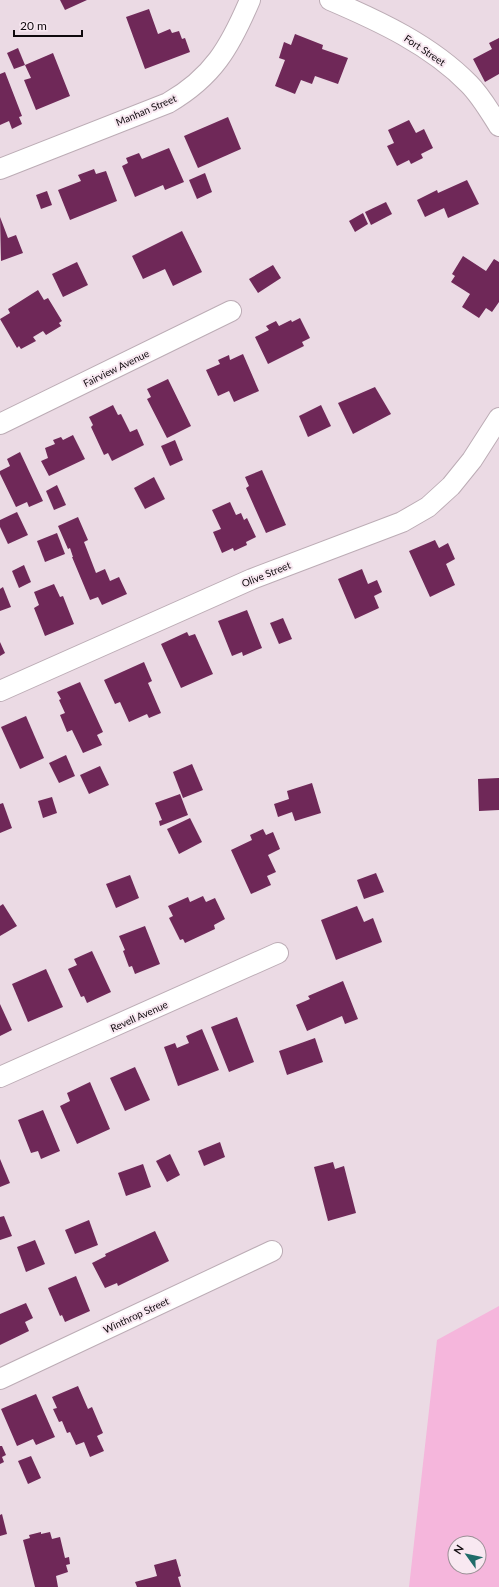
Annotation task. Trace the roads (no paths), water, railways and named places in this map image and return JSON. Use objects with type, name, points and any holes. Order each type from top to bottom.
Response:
[{"type":"street","name":"Manhan Street","points":[[0,169],[168,103],[187,92],[204,77],[221,57],[242,19],[250,0]]},
{"type":"street","name":"Fort Street","points":[[330,0],[404,35],[449,66],[469,84],[486,105],[499,126]]},
{"type":"street","name":"Fairview Avenue","points":[[0,424],[231,311]]},
{"type":"street","name":"Olive Street","points":[[0,691],[252,579],[402,522],[428,506],[462,475],[499,418]]},
{"type":"street","name":"Revell Avenue","points":[[0,1077],[278,953]]},
{"type":"street","name":"Winthrop Street","points":[[0,1379],[272,1251]]}]
